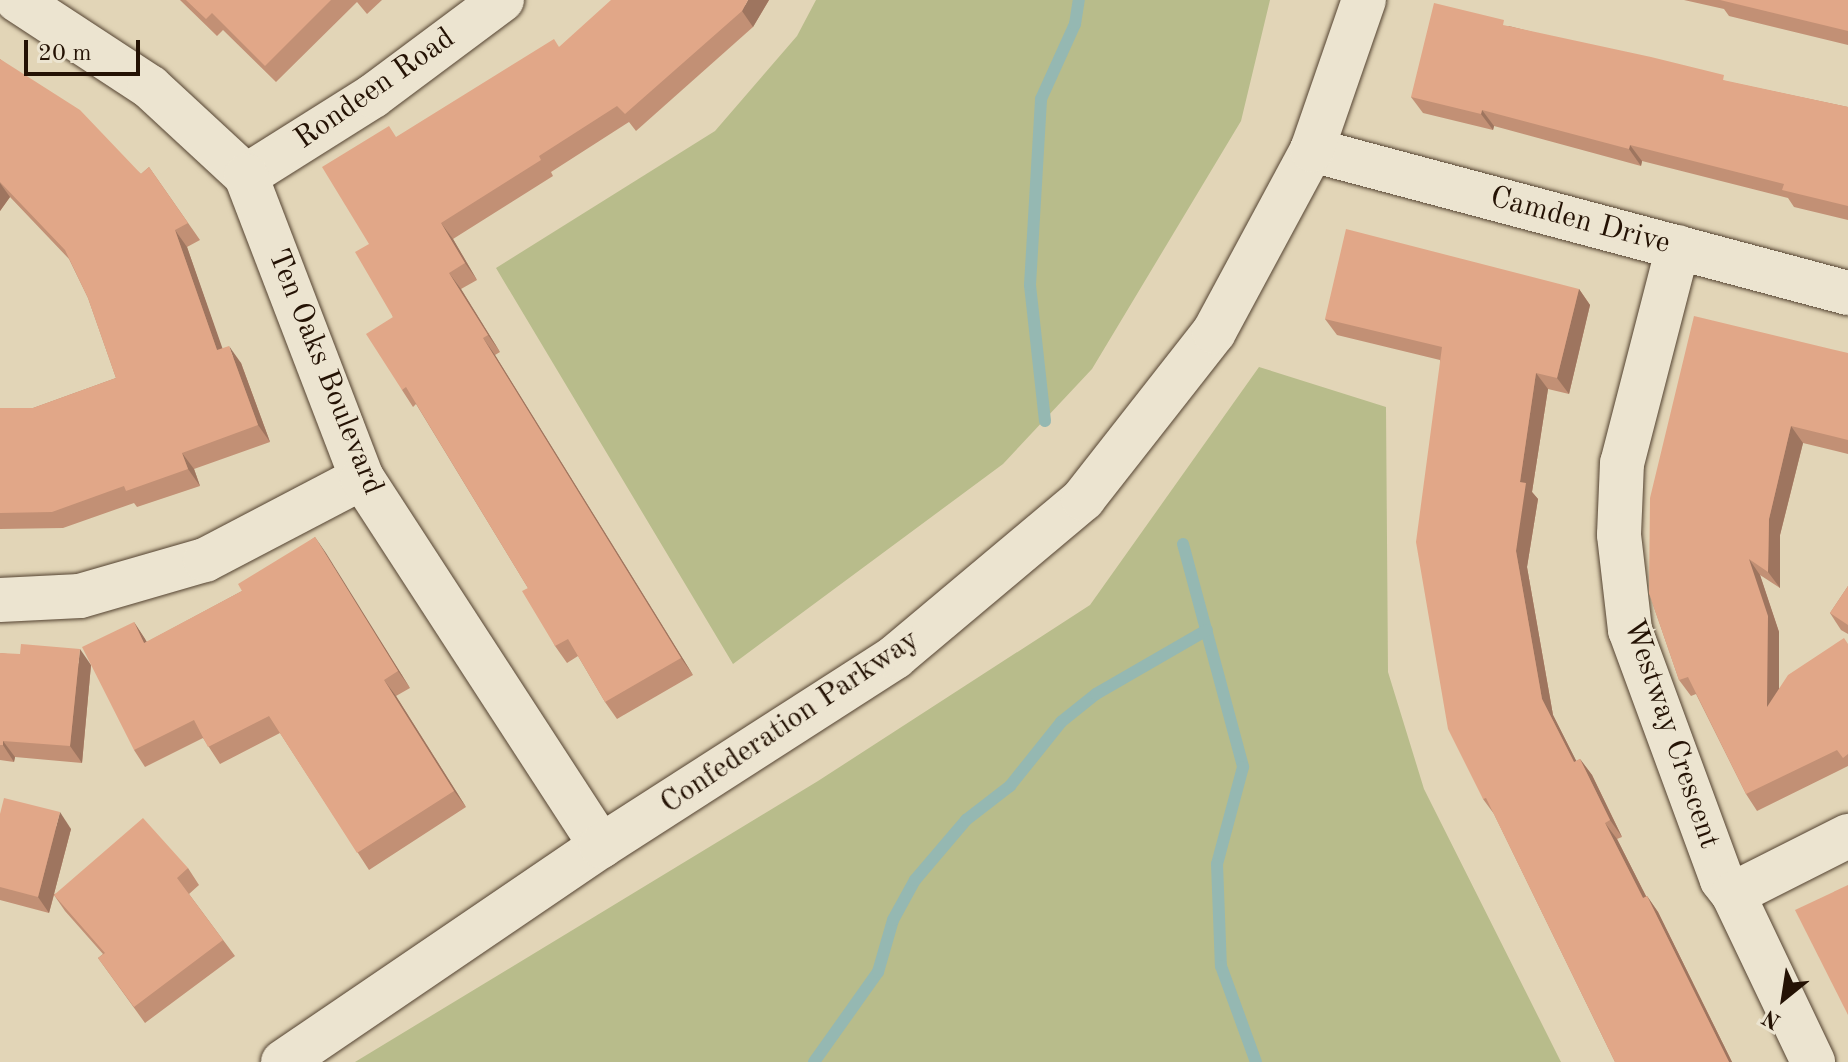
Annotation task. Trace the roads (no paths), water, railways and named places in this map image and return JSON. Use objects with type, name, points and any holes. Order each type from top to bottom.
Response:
[{"type":"street","name":"Ten Oaks Boulevard","points":[[17,0],[150,87],[246,176],[362,478],[601,846]]},
{"type":"street","name":"Rondeen Road","points":[[246,176],[373,96],[502,0]]},
{"type":"street","name":"Confederation Parkway","points":[[283,1062],[601,846],[895,657],[1083,499],[1214,332],[1312,150],[1364,0]]},
{"type":"street","name":"Camden Drive","points":[[1312,150],[1848,293]]},
{"type":"street","name":"Westway Crescent","points":[[1678,247],[1622,463],[1619,535],[1630,630],[1722,880],[1733,894],[1813,1062]]},
{"type":"street","points":[[0,600],[80,596],[205,560],[362,478]]},
{"type":"street","points":[[1733,894],[1848,836]]},
{"type":"waterway","points":[[1045,421],[1030,285],[1041,99],[1075,24],[1079,0]]},
{"type":"waterway","points":[[1183,544],[1243,767],[1217,864],[1221,966],[1256,1062]]},
{"type":"waterway","points":[[814,1062],[878,972],[893,920],[915,880],[966,820],[1010,786],[1061,722],[1096,694],[1207,630]]}]
